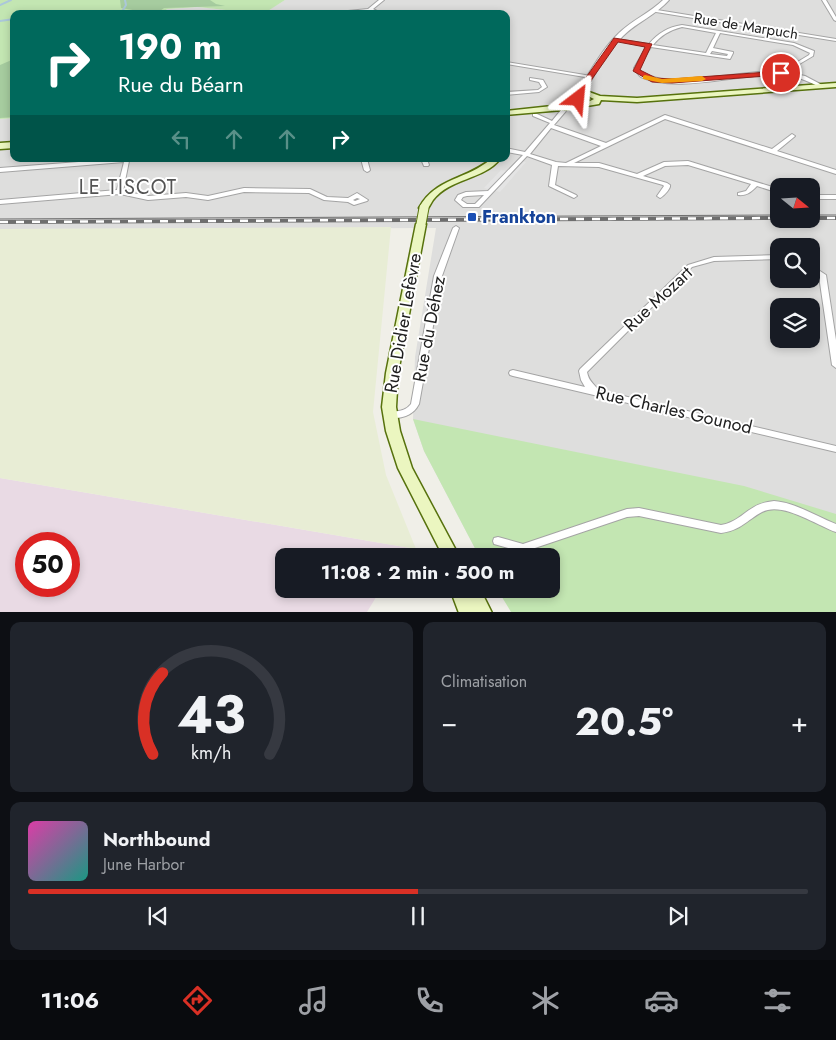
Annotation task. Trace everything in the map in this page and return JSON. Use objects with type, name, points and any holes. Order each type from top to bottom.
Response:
[{"type":"main road","points":[[510,111],[560,109],[583,98],[596,102],[599,98],[637,100],[836,86]]},
{"type":"main road","name":"Rue Didier Lefèvre","points":[[445,548],[405,468],[397,447],[390,415],[392,373],[424,208],[436,192],[484,168],[492,162]]},
{"type":"main road","points":[[462,598],[468,612]]},
{"type":"main road","points":[[477,598],[484,612]]},
{"type":"street","points":[[370,10],[371,6],[382,0]]},
{"type":"street","points":[[583,98],[581,90],[616,40],[627,29],[657,11],[666,0]]},
{"type":"street","points":[[824,0],[836,20]]},
{"type":"street","name":"Rue de Marpuch","points":[[657,11],[836,40]]},
{"type":"street","points":[[783,72],[811,56],[812,52],[799,45],[689,27],[670,28],[644,53],[636,71],[654,80],[672,81],[783,72],[814,80],[822,86]]},
{"type":"street","points":[[707,55],[719,32]]},
{"type":"street","points":[[616,40],[728,58],[731,53],[710,49]]},
{"type":"street","points":[[510,64],[591,77]]},
{"type":"street","points":[[510,94],[539,91],[545,88],[541,81],[532,79]]},
{"type":"street","points":[[490,193],[563,111]]},
{"type":"street","points":[[535,115],[551,125],[605,145]]},
{"type":"street","points":[[569,164],[665,117],[836,172]]},
{"type":"street","points":[[772,152],[792,136]]},
{"type":"street","points":[[510,151],[555,164],[599,165],[665,184],[668,186],[660,196]]},
{"type":"street","points":[[0,170],[92,162]]},
{"type":"street","points":[[120,192],[126,162]]},
{"type":"street","points":[[365,162],[367,170]]},
{"type":"street","points":[[637,176],[664,164],[688,163],[770,188]]},
{"type":"street","points":[[555,164],[552,186],[574,196]]},
{"type":"street","points":[[740,194],[748,192],[756,183]]},
{"type":"street","points":[[0,202],[120,192],[148,198],[186,195],[208,198],[244,190],[310,191],[326,199],[349,200]]},
{"type":"street","points":[[820,197],[836,197]]},
{"type":"street","name":"Rue du Déhez","points":[[390,415],[408,412],[412,410],[415,404],[438,276],[456,228]]},
{"type":"street","name":"Rue Mozart","points":[[600,393],[588,386],[584,380],[583,371],[690,266],[714,259],[770,257]]},
{"type":"street","points":[[820,274],[822,275],[836,364]]},
{"type":"street","name":"Rue Charles Gounod","points":[[513,373],[836,449]]},
{"type":"street","points":[[533,548],[627,513],[639,512],[721,530],[731,529],[767,506],[781,505],[836,528]]},
{"type":"street","points":[[498,541],[513,548]]},
{"type":"shaded area","points":[[285,0],[836,0],[836,612],[560,590],[560,548],[475,548],[424,451],[413,419],[415,357],[436,228],[0,229],[0,119],[10,118],[10,162],[510,162],[510,10],[268,10]]},
{"type":"shaded area","points":[[198,7],[230,10],[166,10]]},
{"type":"shaded area","points":[[517,160],[526,162],[500,192],[484,188],[501,170],[507,171]]},
{"type":"shaded area","points":[[0,478],[410,548],[275,548],[275,598],[376,598],[367,612],[0,612]]},
{"type":"green space","points":[[0,0],[285,0],[269,10],[226,10],[198,7],[166,10],[10,10],[10,118],[0,119]]},
{"type":"green space","points":[[120,0],[210,0],[225,6],[164,8],[161,10],[121,8]]},
{"type":"green space","points":[[10,61],[10,117],[0,118],[0,65]]},
{"type":"green space","points":[[391,227],[373,412],[386,475],[416,548],[0,478],[0,229]]},
{"type":"green space","points":[[413,419],[744,486],[836,514],[836,612],[511,612],[502,598],[560,598],[560,548],[475,548],[424,451]]},
{"type":"waterway","points":[[0,5],[11,0]]},
{"type":"waterway","points":[[123,10],[126,5],[125,0]]},
{"type":"waterway","points":[[0,21],[10,20]]},
{"type":"tram line","points":[[0,219],[770,215]]},
{"type":"tram line","points":[[820,215],[836,215]]},
{"type":"railway","points":[[0,222],[770,218]]},
{"type":"railway","points":[[820,218],[836,218]]},
{"type":"slow traffic","points":[[645,77],[662,81],[702,79]]},
{"type":"place","name":"Frankton","points":[[472,217]]},
{"type":"district","name":"LE TISCOT","points":[[128,187]]},
{"type":"route","points":[[578,99],[578,96],[585,94],[581,90],[616,40],[650,46],[644,53],[636,71],[654,80],[672,81],[781,73]]}]
